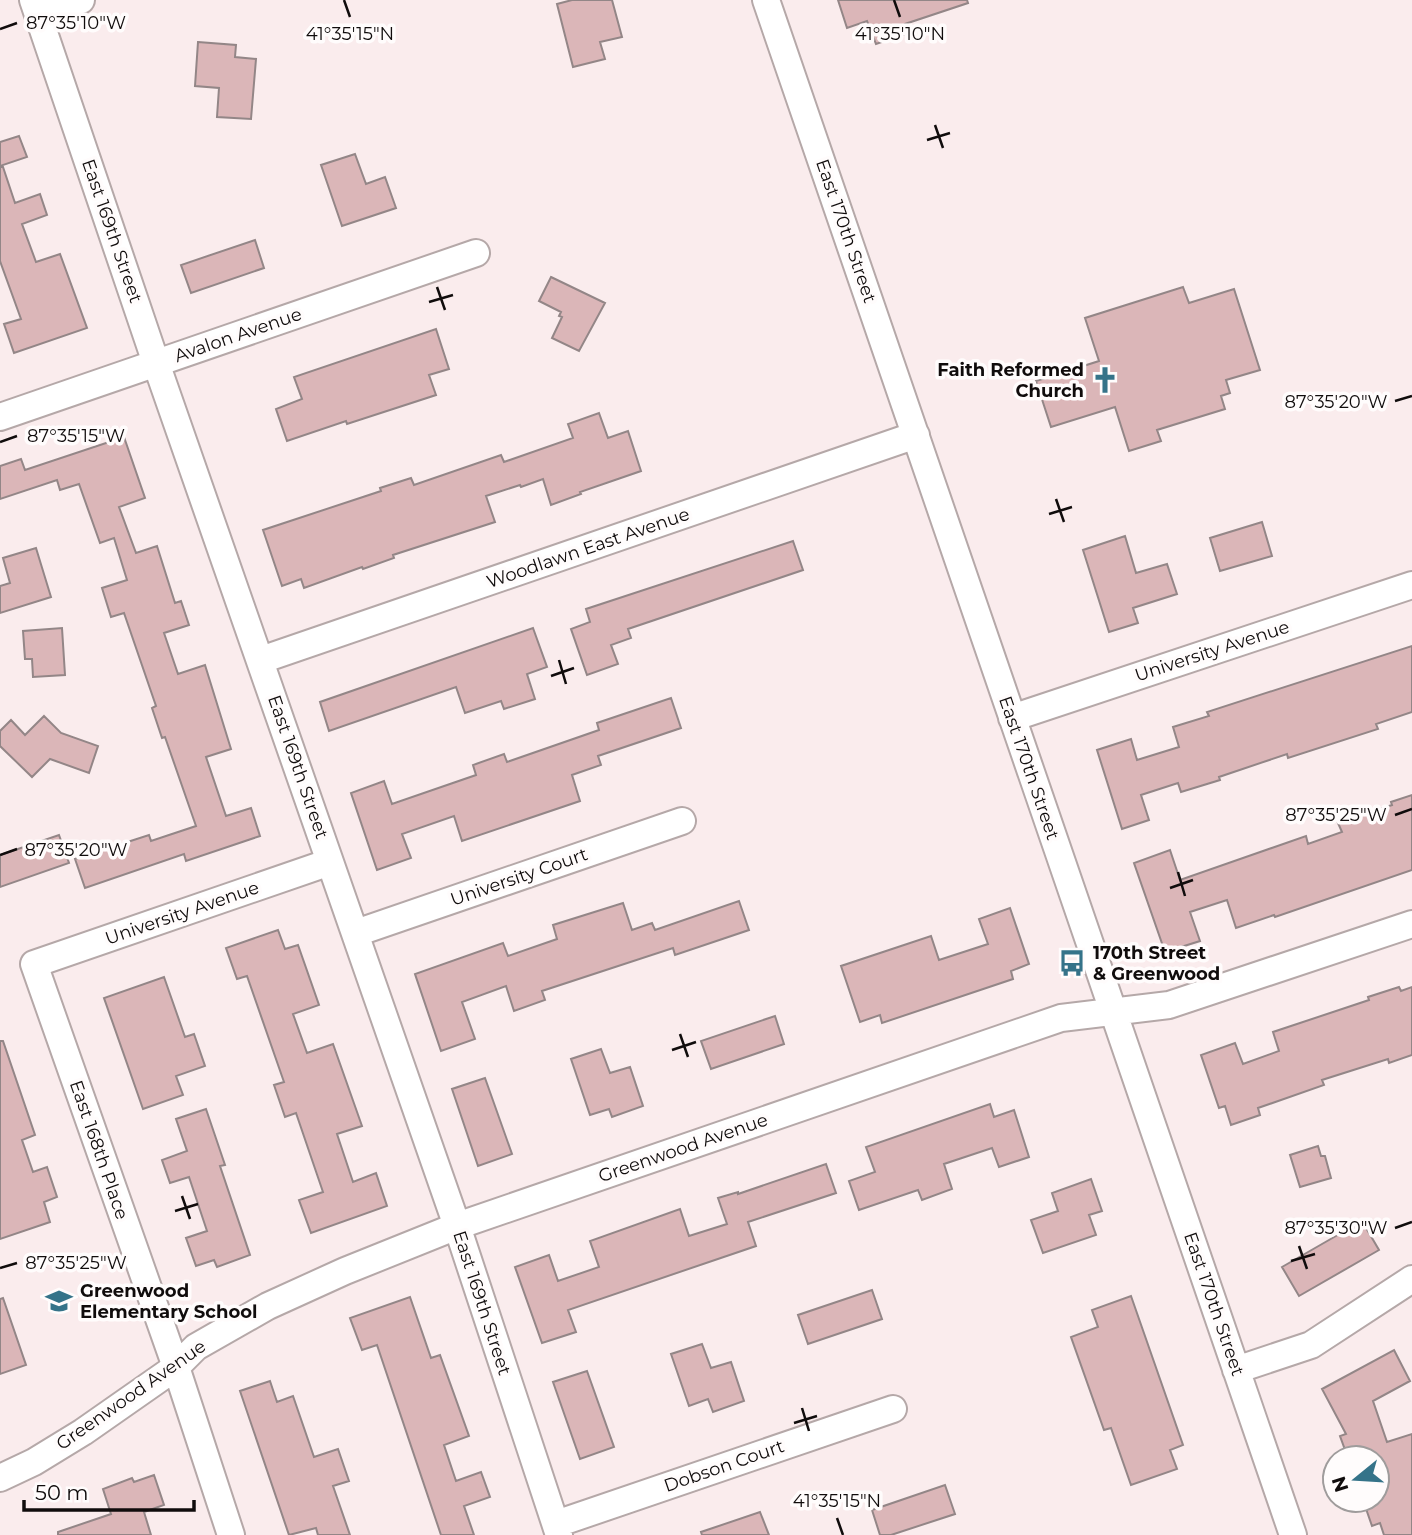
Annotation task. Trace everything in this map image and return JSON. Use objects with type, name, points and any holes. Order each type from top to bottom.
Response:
[{"type":"street","points":[[36,6],[81,0]]},
{"type":"street","name":"East 170th Street","points":[[766,0],[1293,1535]]},
{"type":"street","name":"East 169th Street","points":[[36,6],[156,363],[457,1226],[557,1529]]},
{"type":"street","name":"Avalon Avenue","points":[[0,417],[476,253]]},
{"type":"street","name":"Woodlawn East Avenue","points":[[261,660],[916,435]]},
{"type":"street","name":"University Avenue","points":[[1012,718],[1412,585]]},
{"type":"street","name":"University Court","points":[[356,933],[682,821]]},
{"type":"street","name":"University Avenue","points":[[34,964],[330,862]]},
{"type":"street","name":"Greenwood Avenue","points":[[0,1478],[34,1462],[83,1432],[176,1367],[196,1347],[268,1306],[345,1271],[457,1226],[1061,1018],[1169,1005],[1412,924]]},
{"type":"street","name":"East 168th Place","points":[[34,964],[176,1367],[231,1535]]},
{"type":"street","points":[[1236,1370],[1311,1345],[1412,1279]]},
{"type":"street","name":"Dobson Court","points":[[557,1529],[893,1409]]},
{"type":"building","points":[[572,0],[612,0],[622,37],[600,42],[605,59],[573,67],[557,4]]},
{"type":"building","points":[[838,0],[967,0],[968,3],[905,24],[908,33],[876,44],[867,21],[847,28]]},
{"type":"building","points":[[198,42],[236,45],[235,57],[256,59],[251,119],[217,117],[219,88],[195,86]]},
{"type":"building","points":[[19,136],[27,157],[0,166],[0,142]]},
{"type":"building","points":[[355,154],[366,184],[385,177],[396,208],[342,226],[321,165]]},
{"type":"building","points":[[0,167],[3,167],[15,203],[40,194],[47,215],[22,224],[36,262],[60,254],[87,328],[14,353],[4,324],[21,319],[0,261]]},
{"type":"building","points":[[255,240],[264,268],[191,293],[181,265]]},
{"type":"building","points":[[551,277],[605,303],[579,351],[552,338],[562,317],[559,316],[561,312],[539,301]]},
{"type":"building","points":[[1183,287],[1189,303],[1234,289],[1260,370],[1226,380],[1230,393],[1221,396],[1225,409],[1157,430],[1161,441],[1129,451],[1115,407],[1051,427],[1036,381],[1099,361],[1085,318]]},
{"type":"building","points":[[436,329],[449,369],[429,375],[436,395],[287,441],[276,409],[302,399],[294,377]]},
{"type":"building","points":[[599,413],[608,438],[628,431],[641,471],[551,505],[543,479],[521,487],[520,485],[486,496],[495,522],[393,555],[394,558],[304,588],[301,579],[282,586],[263,530],[381,491],[380,488],[411,478],[414,485],[501,455],[504,462],[573,438],[568,424]]},
{"type":"building","points":[[124,437],[145,498],[119,507],[136,553],[157,546],[175,603],[181,601],[189,625],[164,633],[178,674],[205,665],[231,749],[206,757],[226,816],[251,808],[260,836],[186,861],[184,854],[85,888],[75,859],[149,835],[151,841],[196,826],[165,737],[162,738],[152,708],[156,706],[124,613],[111,617],[102,588],[127,580],[114,538],[100,543],[79,484],[60,490],[57,480],[0,499],[0,466],[21,459],[25,470]]},
{"type":"building","points":[[1262,522],[1272,556],[1220,571],[1210,538]]},
{"type":"building","points":[[1125,536],[1136,573],[1167,564],[1177,594],[1133,608],[1138,623],[1109,632],[1083,550]]},
{"type":"building","points":[[793,541],[803,570],[628,629],[631,638],[611,645],[618,664],[587,675],[571,629],[590,622],[586,609]]},
{"type":"building","points":[[36,548],[51,597],[0,613],[0,586],[10,583],[3,558]]},
{"type":"building","points":[[62,628],[65,675],[33,677],[32,659],[25,659],[23,631]]},
{"type":"building","points":[[533,628],[547,667],[527,674],[535,699],[504,709],[501,701],[465,713],[456,687],[329,731],[320,702]]},
{"type":"building","points":[[1412,646],[1412,712],[1376,724],[1378,729],[1288,758],[1287,754],[1181,792],[1178,783],[1141,795],[1149,820],[1122,829],[1097,750],[1131,739],[1137,760],[1179,747],[1173,727],[1209,716],[1207,712]]},
{"type":"building","points":[[671,698],[681,728],[598,756],[601,765],[572,775],[580,801],[462,841],[454,816],[402,834],[411,858],[377,870],[351,793],[384,781],[392,804],[476,775],[473,765],[504,754],[507,762],[599,730],[597,723]]},
{"type":"building","points":[[44,716],[61,733],[98,746],[89,773],[50,759],[32,777],[0,746],[0,731],[11,720],[25,735]]},
{"type":"building","points":[[1412,795],[1412,870],[1236,928],[1227,900],[1190,912],[1200,941],[1165,952],[1134,863],[1170,850],[1180,880],[1306,836],[1308,844],[1342,832],[1338,823],[1392,805],[1391,802]]},
{"type":"building","points":[[59,835],[69,863],[0,887],[0,855]]},
{"type":"building","points":[[739,901],[749,930],[675,955],[673,948],[542,991],[545,1000],[514,1011],[506,986],[462,1002],[475,1039],[441,1051],[415,974],[503,943],[508,956],[557,939],[553,925],[623,903],[632,930],[652,923],[655,930]]},
{"type":"building","points":[[1010,908],[1029,964],[1011,971],[1013,979],[882,1023],[880,1015],[860,1022],[841,966],[931,936],[939,960],[988,944],[979,919]]},
{"type":"building","points":[[278,930],[285,949],[298,945],[319,1005],[293,1014],[307,1053],[333,1044],[362,1126],[337,1134],[353,1182],[376,1173],[387,1206],[311,1233],[299,1200],[323,1192],[296,1113],[285,1117],[274,1085],[284,1082],[247,976],[237,979],[226,948]]},
{"type":"building","points":[[164,977],[185,1037],[194,1034],[205,1066],[176,1076],[183,1095],[143,1109],[104,998]]},
{"type":"building","points":[[1399,987],[1401,991],[1412,987],[1412,1055],[1389,1063],[1388,1059],[1322,1080],[1324,1085],[1258,1108],[1260,1115],[1231,1125],[1225,1106],[1219,1108],[1201,1055],[1235,1043],[1243,1064],[1279,1051],[1273,1032],[1369,1000],[1368,997]]},
{"type":"building","points":[[775,1016],[784,1044],[711,1069],[701,1041]]},
{"type":"building","points":[[0,1041],[3,1041],[35,1135],[22,1140],[33,1172],[47,1167],[57,1197],[44,1202],[50,1222],[0,1239]]},
{"type":"building","points":[[601,1049],[610,1073],[630,1067],[643,1106],[612,1117],[609,1109],[590,1115],[571,1059]]},
{"type":"building","points":[[485,1078],[512,1154],[478,1166],[452,1089]]},
{"type":"building","points":[[990,1104],[994,1117],[1014,1110],[1029,1157],[999,1167],[992,1148],[944,1164],[952,1189],[922,1200],[918,1190],[859,1210],[849,1181],[875,1172],[866,1147]]},
{"type":"building","points":[[206,1109],[225,1165],[220,1166],[250,1255],[217,1267],[214,1260],[196,1266],[186,1238],[207,1231],[189,1177],[170,1183],[162,1160],[187,1151],[176,1119]]},
{"type":"building","points":[[1318,1146],[1321,1156],[1325,1156],[1331,1178],[1300,1187],[1290,1155]]},
{"type":"building","points":[[826,1164],[836,1193],[748,1222],[756,1246],[568,1310],[576,1332],[542,1343],[515,1267],[549,1255],[558,1281],[599,1267],[590,1241],[680,1209],[689,1236],[727,1224],[718,1198],[738,1194]]},
{"type":"building","points":[[1091,1179],[1102,1211],[1089,1215],[1096,1235],[1043,1253],[1031,1220],[1058,1211],[1052,1193]]},
{"type":"building","points":[[1362,1221],[1379,1250],[1299,1296],[1282,1267]]},
{"type":"building","points":[[872,1290],[882,1319],[808,1344],[798,1315]]},
{"type":"building","points":[[1131,1296],[1183,1445],[1170,1450],[1177,1469],[1131,1485],[1111,1428],[1104,1430],[1071,1337],[1098,1327],[1092,1310]]},
{"type":"building","points":[[410,1297],[431,1358],[440,1355],[469,1436],[444,1445],[456,1481],[481,1472],[490,1497],[464,1506],[474,1535],[441,1535],[377,1345],[362,1350],[350,1318]]},
{"type":"building","points":[[3,1298],[26,1365],[0,1374],[0,1299]]},
{"type":"building","points":[[702,1344],[711,1368],[731,1362],[744,1401],[713,1412],[708,1399],[689,1406],[671,1354]]},
{"type":"building","points":[[1394,1350],[1410,1381],[1373,1401],[1387,1442],[1412,1434],[1412,1535],[1384,1535],[1380,1523],[1372,1526],[1368,1514],[1391,1514],[1391,1444],[1343,1444],[1340,1436],[1346,1434],[1322,1389]]},
{"type":"building","points":[[587,1371],[614,1447],[580,1459],[553,1382]]},
{"type":"building","points":[[270,1381],[277,1402],[293,1396],[314,1457],[338,1449],[349,1481],[333,1486],[350,1535],[318,1535],[316,1528],[289,1535],[240,1391]]},
{"type":"building","points":[[154,1475],[164,1505],[144,1512],[151,1535],[58,1535],[58,1532],[111,1514],[103,1489],[132,1478],[134,1482]]},
{"type":"building","points":[[945,1485],[955,1514],[891,1535],[880,1535],[872,1510]]},
{"type":"building","points":[[760,1512],[769,1535],[702,1535],[701,1532]]},
{"type":"place","name":"Faith Reformed Church","points":[[1105,380]]},
{"type":"place","name":"170th Street & Greenwood","points":[[1072,963]]},
{"type":"place","name":"Greenwood Elementary School","points":[[59,1301]]}]
